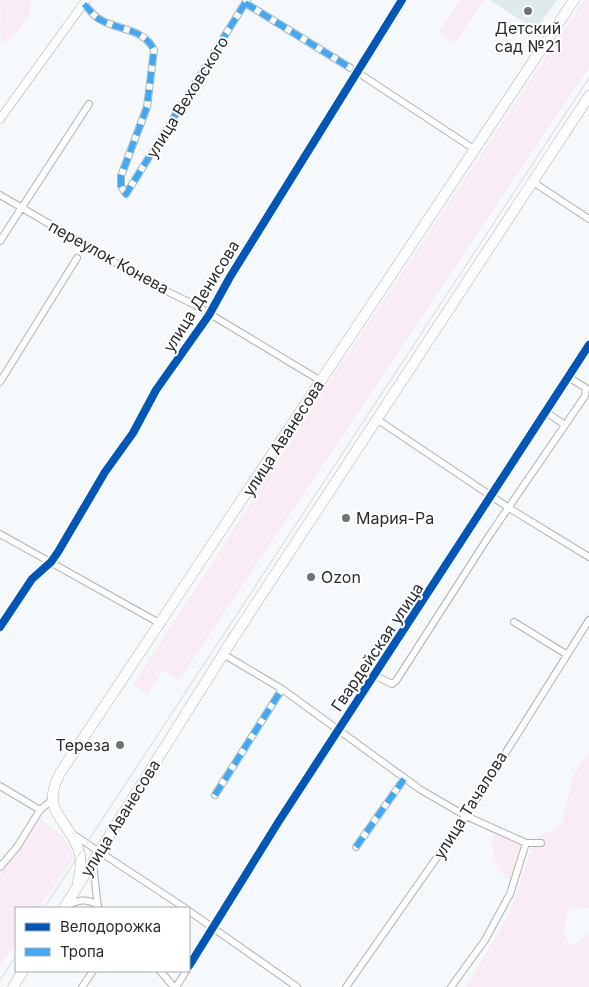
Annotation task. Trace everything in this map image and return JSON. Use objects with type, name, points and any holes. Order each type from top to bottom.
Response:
[{"type":"highway","name":"улица Аванесова","points":[[77,887],[80,875],[80,855],[75,843],[64,827],[52,800],[52,787],[574,0]]},
{"type":"highway","name":"улица Аванесова","points":[[65,907],[223,654],[589,96]]},
{"type":"highway","points":[[12,987],[22,972]]},
{"type":"street","name":"улица Денисова","points":[[0,627],[32,579],[50,562],[105,472],[133,433],[156,390],[209,315],[230,277],[402,0]]},
{"type":"street","points":[[0,119],[85,2]]},
{"type":"street","name":"улица Веховского","points":[[85,2],[98,19],[143,36],[151,43],[154,50],[147,107],[121,176],[122,186],[126,194],[246,2]]},
{"type":"street","points":[[246,2],[474,149]]},
{"type":"street","points":[[0,241],[89,104]]},
{"type":"street","points":[[533,182],[589,219]]},
{"type":"street","name":"переулок Конева","points":[[0,195],[320,381]]},
{"type":"street","points":[[0,382],[77,258]]},
{"type":"street","name":"Гвардейская улица","points":[[190,964],[339,729],[376,676],[589,345]]},
{"type":"street","points":[[376,676],[386,683],[392,684],[396,681],[565,425],[586,392],[586,388],[568,377]]},
{"type":"street","points":[[546,412],[565,425]]},
{"type":"street","points":[[378,420],[509,508],[589,557]]},
{"type":"street","points":[[0,534],[161,624]]},
{"type":"street","name":"улица Тачалова","points":[[346,987],[466,816],[589,620]]},
{"type":"street","points":[[514,622],[566,654]]},
{"type":"street","points":[[223,654],[282,689],[339,729],[404,779],[466,816],[526,843],[541,843]]},
{"type":"street","points":[[215,796],[282,689]]},
{"type":"street","points":[[356,847],[404,779]]},
{"type":"street","points":[[0,786],[40,810]]},
{"type":"street","points":[[0,867],[17,847],[40,810],[52,800]]},
{"type":"street","points":[[64,827],[86,845],[100,850],[183,907]]},
{"type":"street","points":[[451,987],[485,940],[510,894],[526,843]]},
{"type":"street","points":[[93,862],[98,907]]},
{"type":"street","points":[[65,907],[80,900],[89,900],[98,907]]},
{"type":"street","points":[[190,912],[297,987]]},
{"type":"street","points":[[82,987],[92,972]]},
{"type":"street","points":[[161,972],[175,987],[185,972]]},
{"type":"shaded area","points":[[0,0],[30,0],[29,13],[26,20],[12,36],[1,44]]},
{"type":"shaded area","points":[[460,0],[484,0],[454,44],[438,33]]},
{"type":"shaded area","name":"Детский сад №21","points":[[490,0],[557,0],[536,30]]},
{"type":"shaded area","points":[[584,0],[589,0],[589,67],[179,680],[163,670],[148,694],[133,685],[327,385]]},
{"type":"shaded area","points":[[589,751],[589,908],[570,906],[565,933],[568,942],[572,946],[589,934],[589,987],[466,987],[509,914],[535,837],[554,831],[563,820],[573,776]]},
{"type":"shaded area","points":[[39,818],[64,837],[74,857],[40,907],[15,907],[15,944],[0,966],[0,875]]},
{"type":"shaded area","points":[[497,834],[505,836],[522,846],[518,866],[510,880],[500,872],[496,862],[492,839]]},
{"type":"tram line","points":[[45,907],[589,78]]},
{"type":"tram line","points":[[0,980],[15,958]]},
{"type":"marked path","points":[[84,4],[98,19],[138,34],[150,43],[154,50],[147,107],[121,176],[121,186],[126,194],[247,0]]},
{"type":"marked path","points":[[245,3],[357,72]]},
{"type":"marked path","points":[[215,795],[282,689]]},
{"type":"marked path","points":[[356,847],[404,779]]},
{"type":"cycle path","points":[[0,627],[32,579],[51,562],[58,552],[105,472],[133,433],[156,390],[209,315],[230,277],[402,0]]},
{"type":"cycle path","points":[[190,964],[279,821],[589,345]]},
{"type":"place","name":"Детский сад №21","points":[[528,11]]},
{"type":"place","name":"Мария-Ра","points":[[346,518]]},
{"type":"place","name":"Ozon","points":[[311,577]]},
{"type":"place","name":"Тереза","points":[[120,745]]}]
